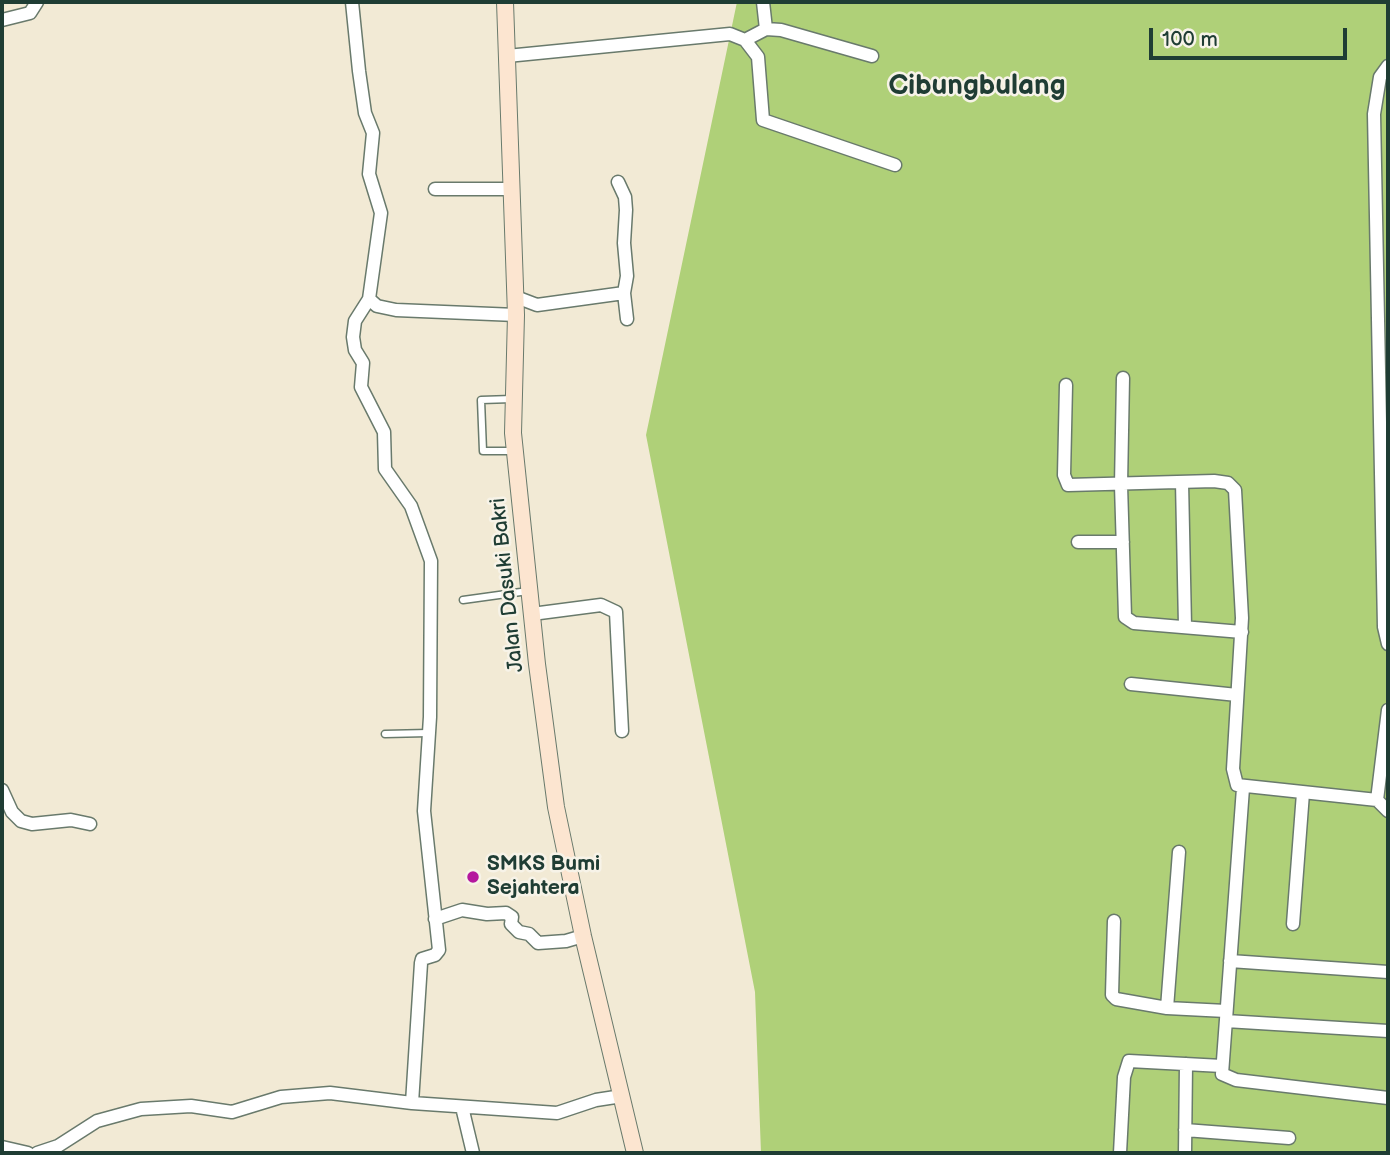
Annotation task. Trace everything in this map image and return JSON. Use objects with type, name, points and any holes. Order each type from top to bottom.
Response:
[{"type":"main road","name":"Jalan Dasuki Bakri","points":[[505,2],[516,297],[515,451],[532,614],[556,807],[583,936],[635,1153]]},
{"type":"street","points":[[2,20],[30,13],[37,2]]},
{"type":"street","points":[[352,2],[365,113],[373,133],[369,174],[382,214],[369,299],[355,321],[353,337],[355,350],[363,363],[360,383],[384,432],[386,469],[411,506],[431,561],[429,733],[424,811],[439,950],[435,955],[422,959],[421,963],[412,1103]]},
{"type":"street","points":[[763,2],[766,29]]},
{"type":"street","points":[[745,40],[766,29],[796,32],[820,42],[872,56]]},
{"type":"street","points":[[507,56],[720,33],[745,40],[756,52],[760,62],[762,120],[895,165]]},
{"type":"street","points":[[1388,66],[1380,77],[1374,114],[1384,627],[1388,644]]},
{"type":"street","points":[[618,182],[625,197],[626,210],[626,319]]},
{"type":"street","points":[[435,189],[512,189]]},
{"type":"street","points":[[516,297],[537,305],[624,293]]},
{"type":"street","points":[[369,299],[377,306],[396,310],[516,315]]},
{"type":"street","points":[[1123,378],[1121,485],[1125,618],[1134,623],[1242,632]]},
{"type":"street","points":[[1066,385],[1065,481],[1072,487],[1222,481],[1235,490],[1242,632],[1233,780],[1244,788],[1377,800],[1388,811]]},
{"type":"street","points":[[1182,482],[1185,626]]},
{"type":"street","points":[[1078,542],[1123,542]]},
{"type":"street","points":[[532,614],[601,605],[616,612],[622,731]]},
{"type":"street","points":[[1131,684],[1237,695]]},
{"type":"street","points":[[1377,800],[1388,710]]},
{"type":"street","points":[[1244,788],[1222,1066],[1226,1078],[1388,1098]]},
{"type":"street","points":[[2,790],[12,812],[21,821],[32,824],[71,820],[90,824]]},
{"type":"street","points":[[1293,924],[1303,793]]},
{"type":"street","points":[[1167,1008],[1179,852]]},
{"type":"street","points":[[435,919],[462,910],[487,914],[506,913],[512,917],[511,924],[519,932],[529,934],[538,943],[566,941],[583,936]]},
{"type":"street","points":[[1115,921],[1112,995],[1123,1002],[1226,1016],[1388,1031]]},
{"type":"street","points":[[1230,961],[1388,972]]},
{"type":"street","points":[[1120,1153],[1125,1066],[1129,1062],[1222,1066]]},
{"type":"street","points":[[1185,1153],[1186,1064]]},
{"type":"street","points":[[37,1153],[58,1146],[97,1121],[141,1109],[191,1106],[232,1112],[281,1097],[317,1093],[556,1113],[596,1100],[622,1096]]},
{"type":"street","points":[[462,1107],[472,1153]]},
{"type":"street","points":[[1185,1130],[1289,1138]]},
{"type":"street","points":[[2,1147],[28,1153]]},
{"type":"lane","points":[[514,399],[481,400],[483,452],[515,451]]},
{"type":"lane","points":[[463,600],[530,591]]},
{"type":"lane","points":[[385,734],[429,733]]},
{"type":"green space","points":[[737,2],[1388,2],[1388,1153],[761,1153],[755,992],[646,435]]},
{"type":"place","name":"SMKS Bumi Sejahtera","points":[[473,877]]},
{"type":"district","name":"Cibungbulang","points":[[977,87]]}]
